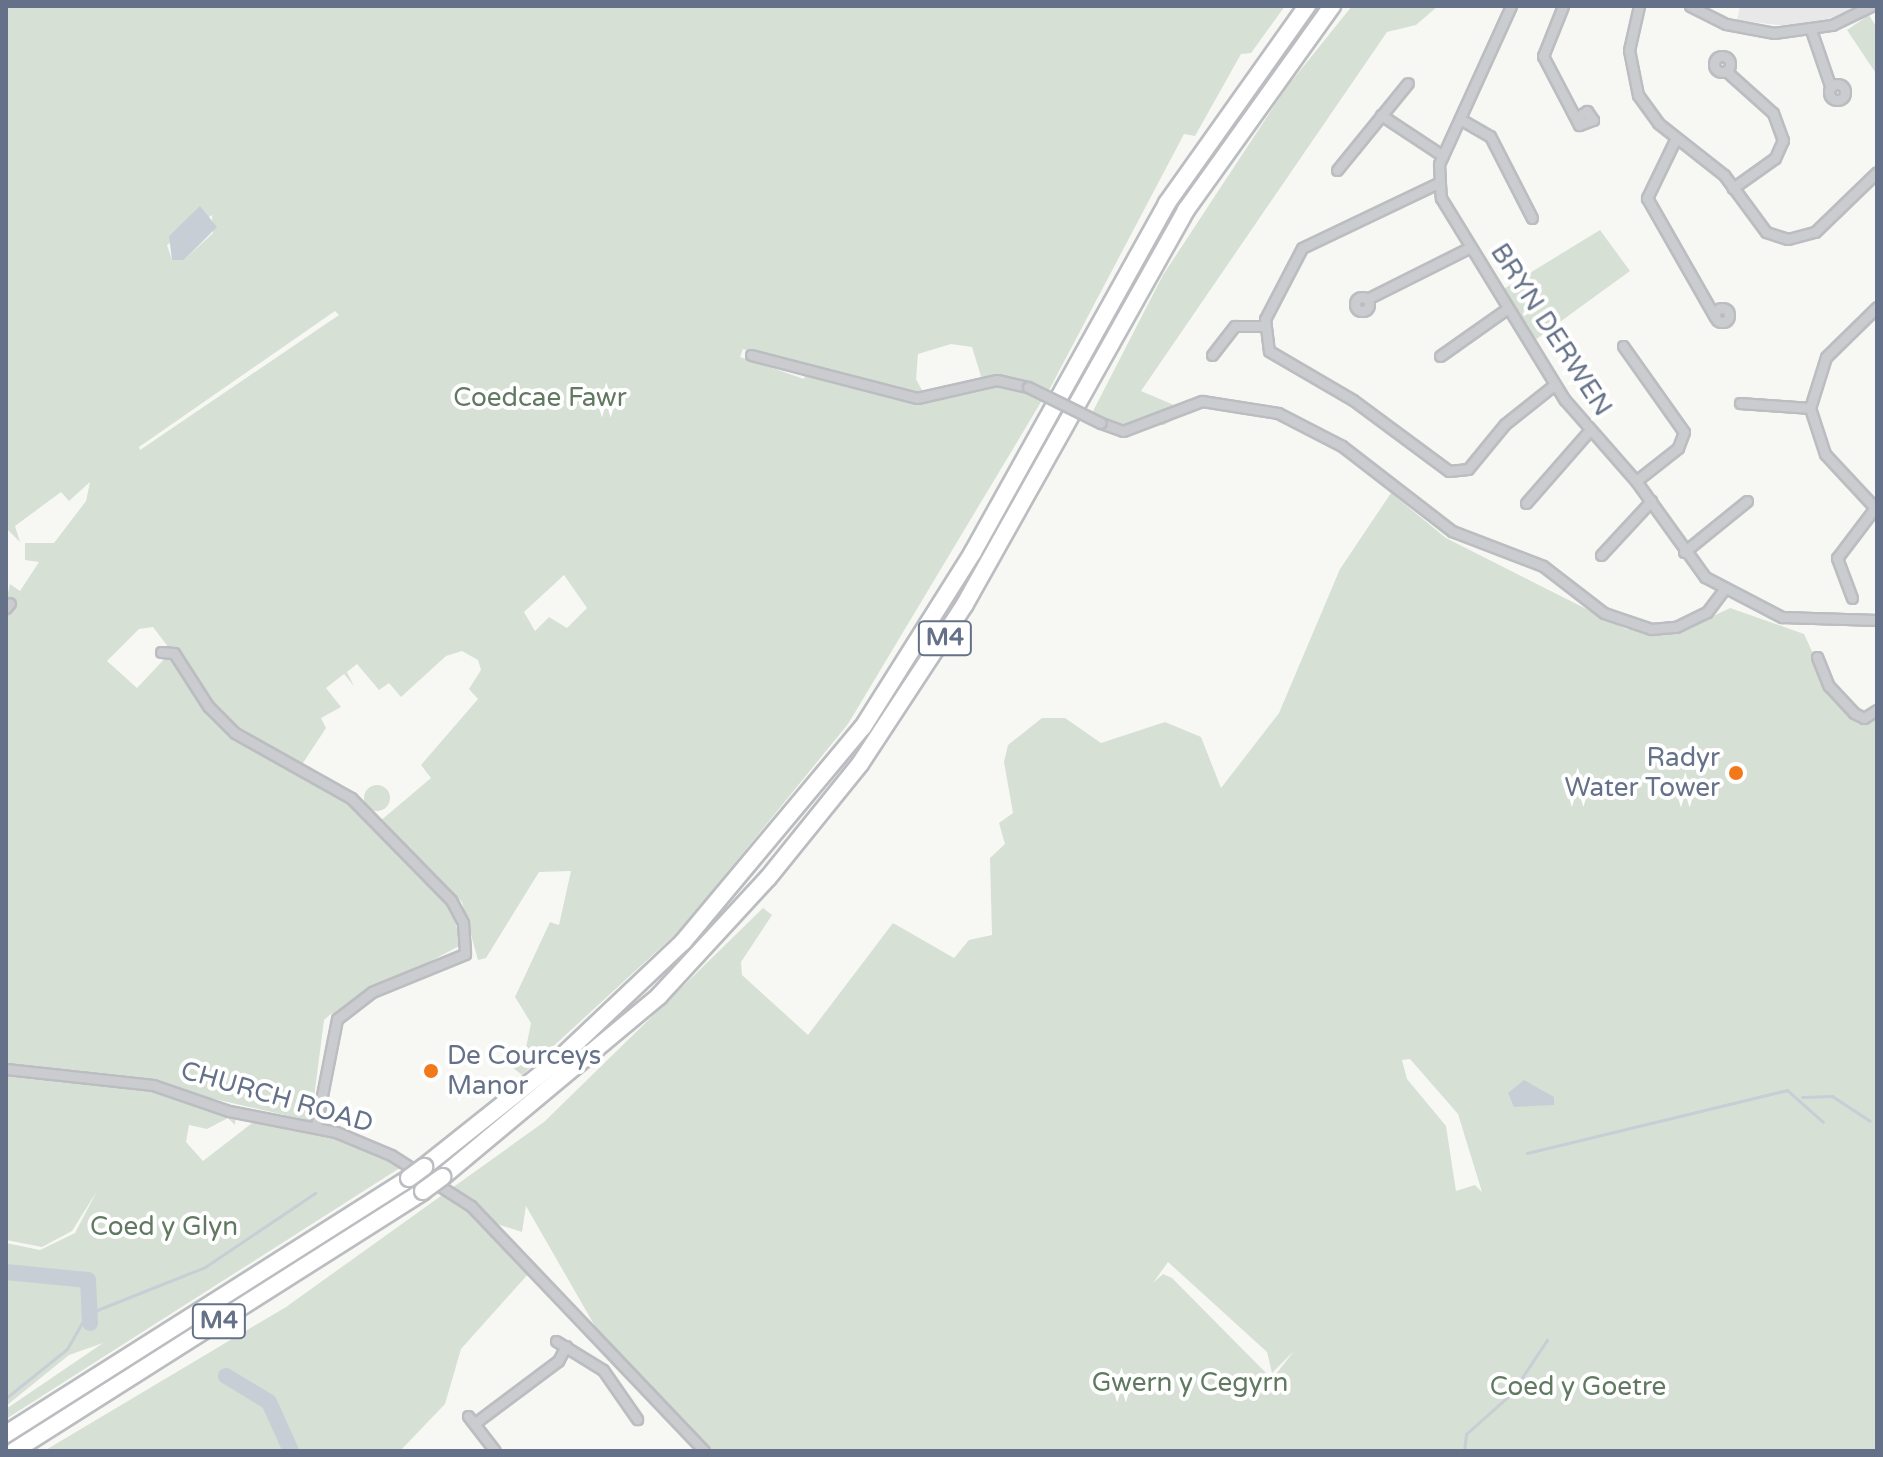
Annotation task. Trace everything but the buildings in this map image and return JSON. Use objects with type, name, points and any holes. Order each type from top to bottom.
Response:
[{"type":"highway","name":"M4","points":[[6,1434],[424,1167],[618,1007],[796,816],[940,609],[1167,203],[1307,6]]},
{"type":"highway","name":"M4","points":[[14,1451],[423,1191],[659,996],[826,808],[935,655],[1186,210],[1332,6]]},
{"type":"street","points":[[1263,326],[1307,243],[1436,184],[1443,156],[1511,6]]},
{"type":"street","points":[[1563,6],[1543,56],[1577,117]]},
{"type":"street","points":[[1639,6],[1630,35],[1632,78],[1651,114],[1733,188],[1766,232],[1797,239],[1815,232],[1877,172]]},
{"type":"street","points":[[1690,6],[1751,31],[1811,30],[1871,6]]},
{"type":"street","points":[[1811,30],[1831,88]]},
{"type":"street","points":[[1726,71],[1773,113],[1783,133],[1775,158],[1733,188]]},
{"type":"street","points":[[1337,170],[1408,83]]},
{"type":"street","points":[[1381,115],[1443,156]]},
{"type":"street","points":[[1460,119],[1487,133],[1532,218]]},
{"type":"street","points":[[1676,138],[1647,198],[1715,317]]},
{"type":"street","name":"BRYN DERWEN","points":[[1436,184],[1554,385],[1589,431],[1636,481],[1684,552],[1723,591],[1797,621],[1877,620]]},
{"type":"street","points":[[1367,299],[1471,247]]},
{"type":"street","points":[[1852,598],[1837,558],[1876,509],[1820,445],[1810,408],[1826,357],[1877,307]]},
{"type":"street","points":[[1440,356],[1508,308]]},
{"type":"street","points":[[1212,355],[1235,326],[1263,326]]},
{"type":"street","points":[[1263,326],[1278,362],[1353,400],[1449,471],[1468,469],[1505,424],[1554,385]]},
{"type":"street","points":[[1623,346],[1684,432],[1678,448],[1636,481]]},
{"type":"street","points":[[751,355],[805,375],[917,398],[997,380],[1028,387],[1123,431],[1202,401],[1278,413],[1342,446],[1452,531],[1543,566],[1621,620],[1676,627],[1707,612],[1723,591]]},
{"type":"street","points":[[1740,403],[1810,408]]},
{"type":"street","points":[[1526,503],[1589,431]]},
{"type":"street","points":[[1601,555],[1651,501]]},
{"type":"street","points":[[1684,552],[1747,501]]},
{"type":"street","points":[[161,652],[174,653],[235,733],[351,798],[451,900],[463,923],[465,954],[372,992],[337,1019],[316,1126]]},
{"type":"street","points":[[1817,657],[1829,686],[1854,713],[1864,718],[1877,710]]},
{"type":"street","name":"CHURCH ROAD","points":[[6,1069],[153,1085],[229,1111],[316,1126],[391,1155],[471,1206],[704,1451]]},
{"type":"street","points":[[495,1451],[471,1420],[558,1361],[561,1344],[603,1370],[637,1419]]},
{"type":"shaded area","points":[[1740,6],[1857,6],[1826,20],[1786,26],[1737,20]]},
{"type":"shaded area","points":[[200,206],[217,227],[184,260],[172,260],[169,236]]},
{"type":"shaded area","points":[[1524,1080],[1554,1097],[1554,1105],[1514,1107],[1508,1093]]},
{"type":"green space","points":[[6,6],[1285,6],[1251,53],[1241,54],[1195,136],[1184,134],[1048,392],[1040,389],[1044,397],[848,724],[682,928],[522,1075],[512,1067],[525,1053],[531,1023],[515,997],[550,922],[559,925],[571,871],[539,872],[486,958],[478,960],[462,902],[379,822],[431,778],[421,765],[478,699],[469,689],[481,670],[478,660],[462,651],[446,656],[401,697],[389,683],[379,690],[357,664],[347,672],[354,686],[344,674],[326,688],[341,707],[321,718],[326,728],[301,766],[220,715],[153,627],[139,629],[107,661],[137,688],[169,654],[223,726],[342,798],[427,879],[448,903],[463,944],[372,992],[337,1019],[332,1013],[324,1020],[311,1121],[174,1090],[236,1112],[235,1125],[228,1118],[207,1129],[189,1125],[186,1142],[203,1161],[256,1120],[310,1125],[406,1164],[6,1419],[6,1409],[103,1343],[69,1355],[6,1406],[6,1243],[40,1250],[75,1233],[97,1191],[72,1231],[42,1247],[6,1240],[6,602],[10,584],[20,591],[39,562],[25,560],[25,543],[54,543],[86,501],[90,482],[69,501],[61,492],[15,526],[20,542],[6,528]],"holes":[[[212,215],[213,233],[184,260],[172,260],[167,245]],[[335,311],[339,315],[140,450],[139,447]],[[951,344],[972,347],[983,383],[926,398],[916,379],[918,354]],[[743,349],[806,371],[804,379],[740,357]],[[564,575],[587,608],[567,628],[549,617],[535,631],[524,612]]]},
{"type":"green space","points":[[1352,6],[1438,6],[1416,25],[1387,32],[1141,391],[1188,411],[1164,425],[1110,427],[1091,415],[1163,275],[1286,88]]},
{"type":"green space","points":[[1869,15],[1877,28],[1877,75],[1847,30]]},
{"type":"green space","points":[[1600,230],[1630,271],[1535,340],[1502,290]]},
{"type":"green space","points":[[1391,493],[1446,538],[1626,629],[1676,634],[1730,608],[1804,634],[1835,701],[1858,724],[1877,716],[1877,1451],[696,1451],[596,1328],[526,1206],[522,1232],[494,1223],[530,1272],[461,1349],[445,1404],[400,1451],[44,1451],[286,1307],[544,1122],[763,908],[772,915],[741,962],[742,975],[808,1035],[893,923],[954,958],[969,940],[992,935],[990,858],[1005,844],[999,823],[1013,813],[1004,762],[1008,745],[1042,718],[1065,718],[1101,743],[1165,722],[1201,737],[1221,788],[1279,713],[1340,569]],"holes":[[[1410,1059],[1458,1114],[1482,1192],[1475,1185],[1456,1191],[1446,1126],[1407,1079],[1402,1060]],[[1168,1262],[1267,1352],[1272,1373],[1294,1351],[1272,1379],[1172,1278],[1163,1274],[1153,1283]]]},
{"type":"green space","points":[[377,785],[386,789],[390,798],[386,807],[377,811],[368,807],[364,798],[368,789]]},
{"type":"waterway","points":[[1527,1153],[1787,1090],[1823,1122]]},
{"type":"waterway","points":[[1802,1097],[1832,1096],[1870,1121]]},
{"type":"waterway","points":[[6,1398],[67,1349],[87,1314],[205,1267],[315,1193]]},
{"type":"waterway","points":[[6,1272],[88,1280],[90,1323]]},
{"type":"waterway","points":[[1464,1451],[1466,1434],[1511,1394],[1547,1340]]},
{"type":"waterway","points":[[226,1376],[269,1402],[291,1451]]},
{"type":"place","name":"Radyr Water Tower","points":[[1736,773]]},
{"type":"place","name":"De Courceys Manor","points":[[431,1071]]},
{"type":"park label","name":"Coedcae Fawr","points":[[540,398]]},
{"type":"park label","name":"Coed y Glyn","points":[[164,1227]]},
{"type":"park label","name":"Gwern y Cegyrn","points":[[1190,1383]]},
{"type":"park label","name":"Coed y Goetre","points":[[1578,1387]]}]
